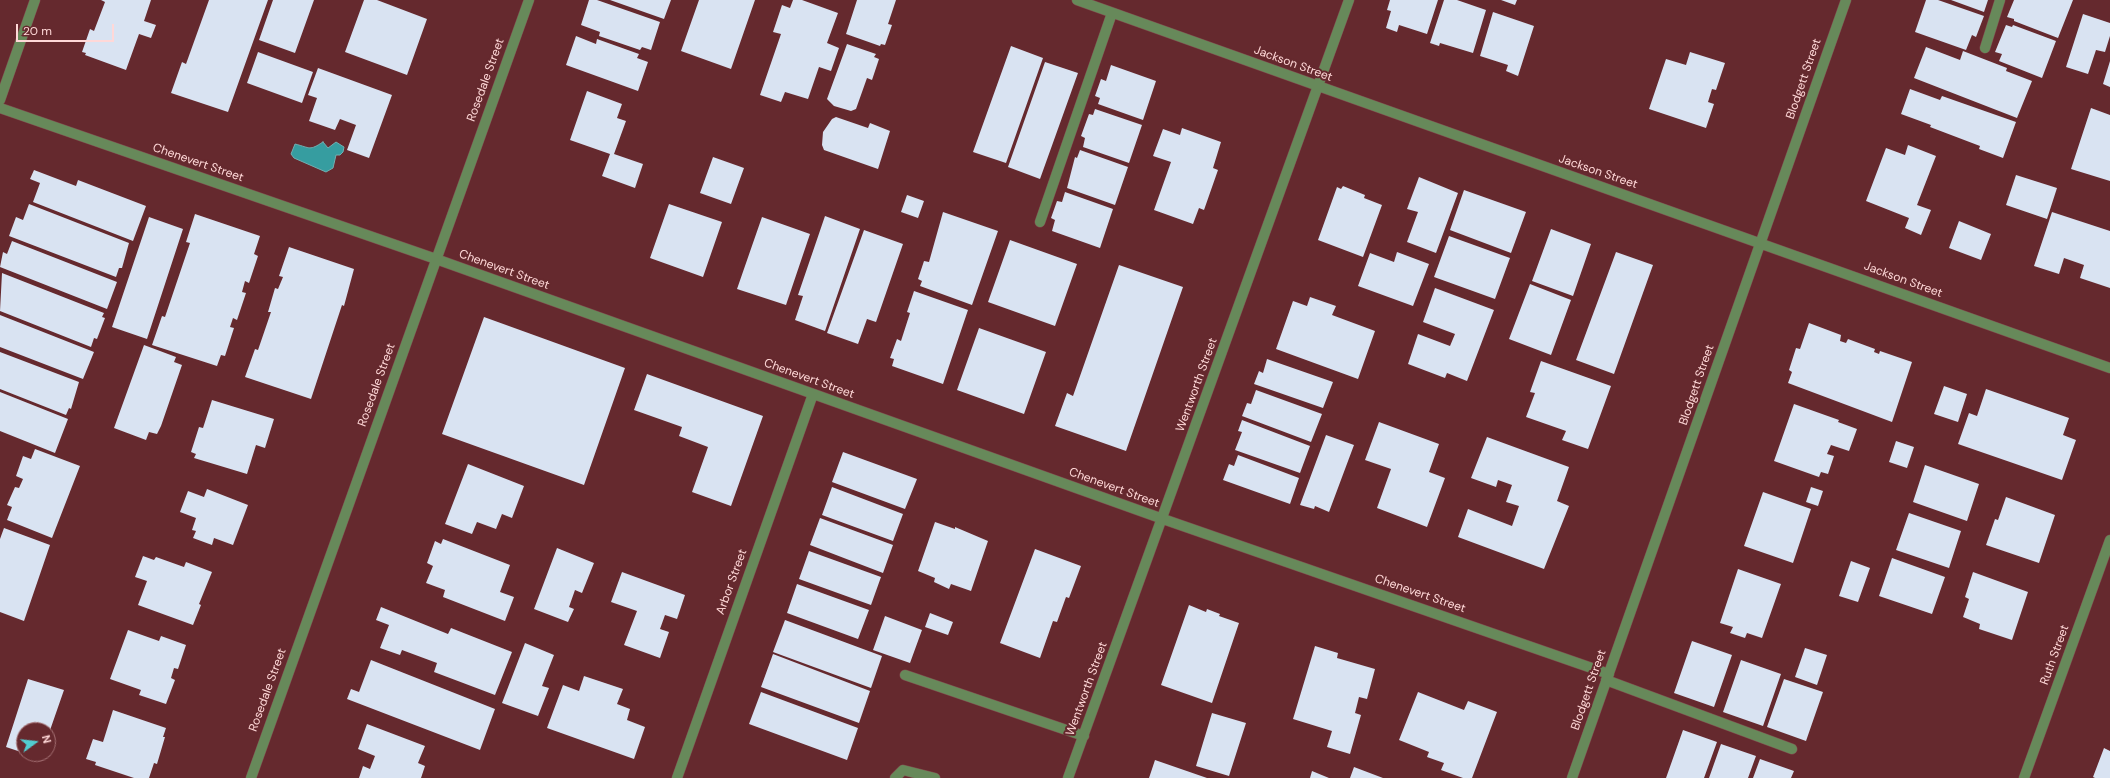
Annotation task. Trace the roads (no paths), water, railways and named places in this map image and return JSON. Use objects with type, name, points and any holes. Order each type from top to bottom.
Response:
[{"type":"street","points":[[0,100],[35,0]]},
{"type":"street","name":"Rosedale Street","points":[[251,778],[529,0]]},
{"type":"street","name":"Jackson Street","points":[[1077,0],[2110,368]]},
{"type":"street","name":"Wentworth Street","points":[[1068,778],[1163,519],[1349,0]]},
{"type":"street","name":"Blodgett Street","points":[[1572,778],[1846,0]]},
{"type":"street","points":[[1985,48],[2000,0]]},
{"type":"street","points":[[1040,222],[1112,13]]},
{"type":"street","name":"Chenevert Street","points":[[0,108],[436,259],[1608,677],[1792,749]]},
{"type":"street","name":"Arbor Street","points":[[679,777],[813,394]]},
{"type":"street","name":"Ruth Street","points":[[2024,778],[2110,540]]},
{"type":"street","points":[[905,675],[1084,736]]},
{"type":"street","points":[[895,778],[903,770],[935,778]]},
{"type":"water","points":[[323,142],[328,148],[336,142],[344,147],[343,152],[340,155],[336,155],[333,168],[326,172],[294,158],[291,154],[295,144],[312,148]]}]
